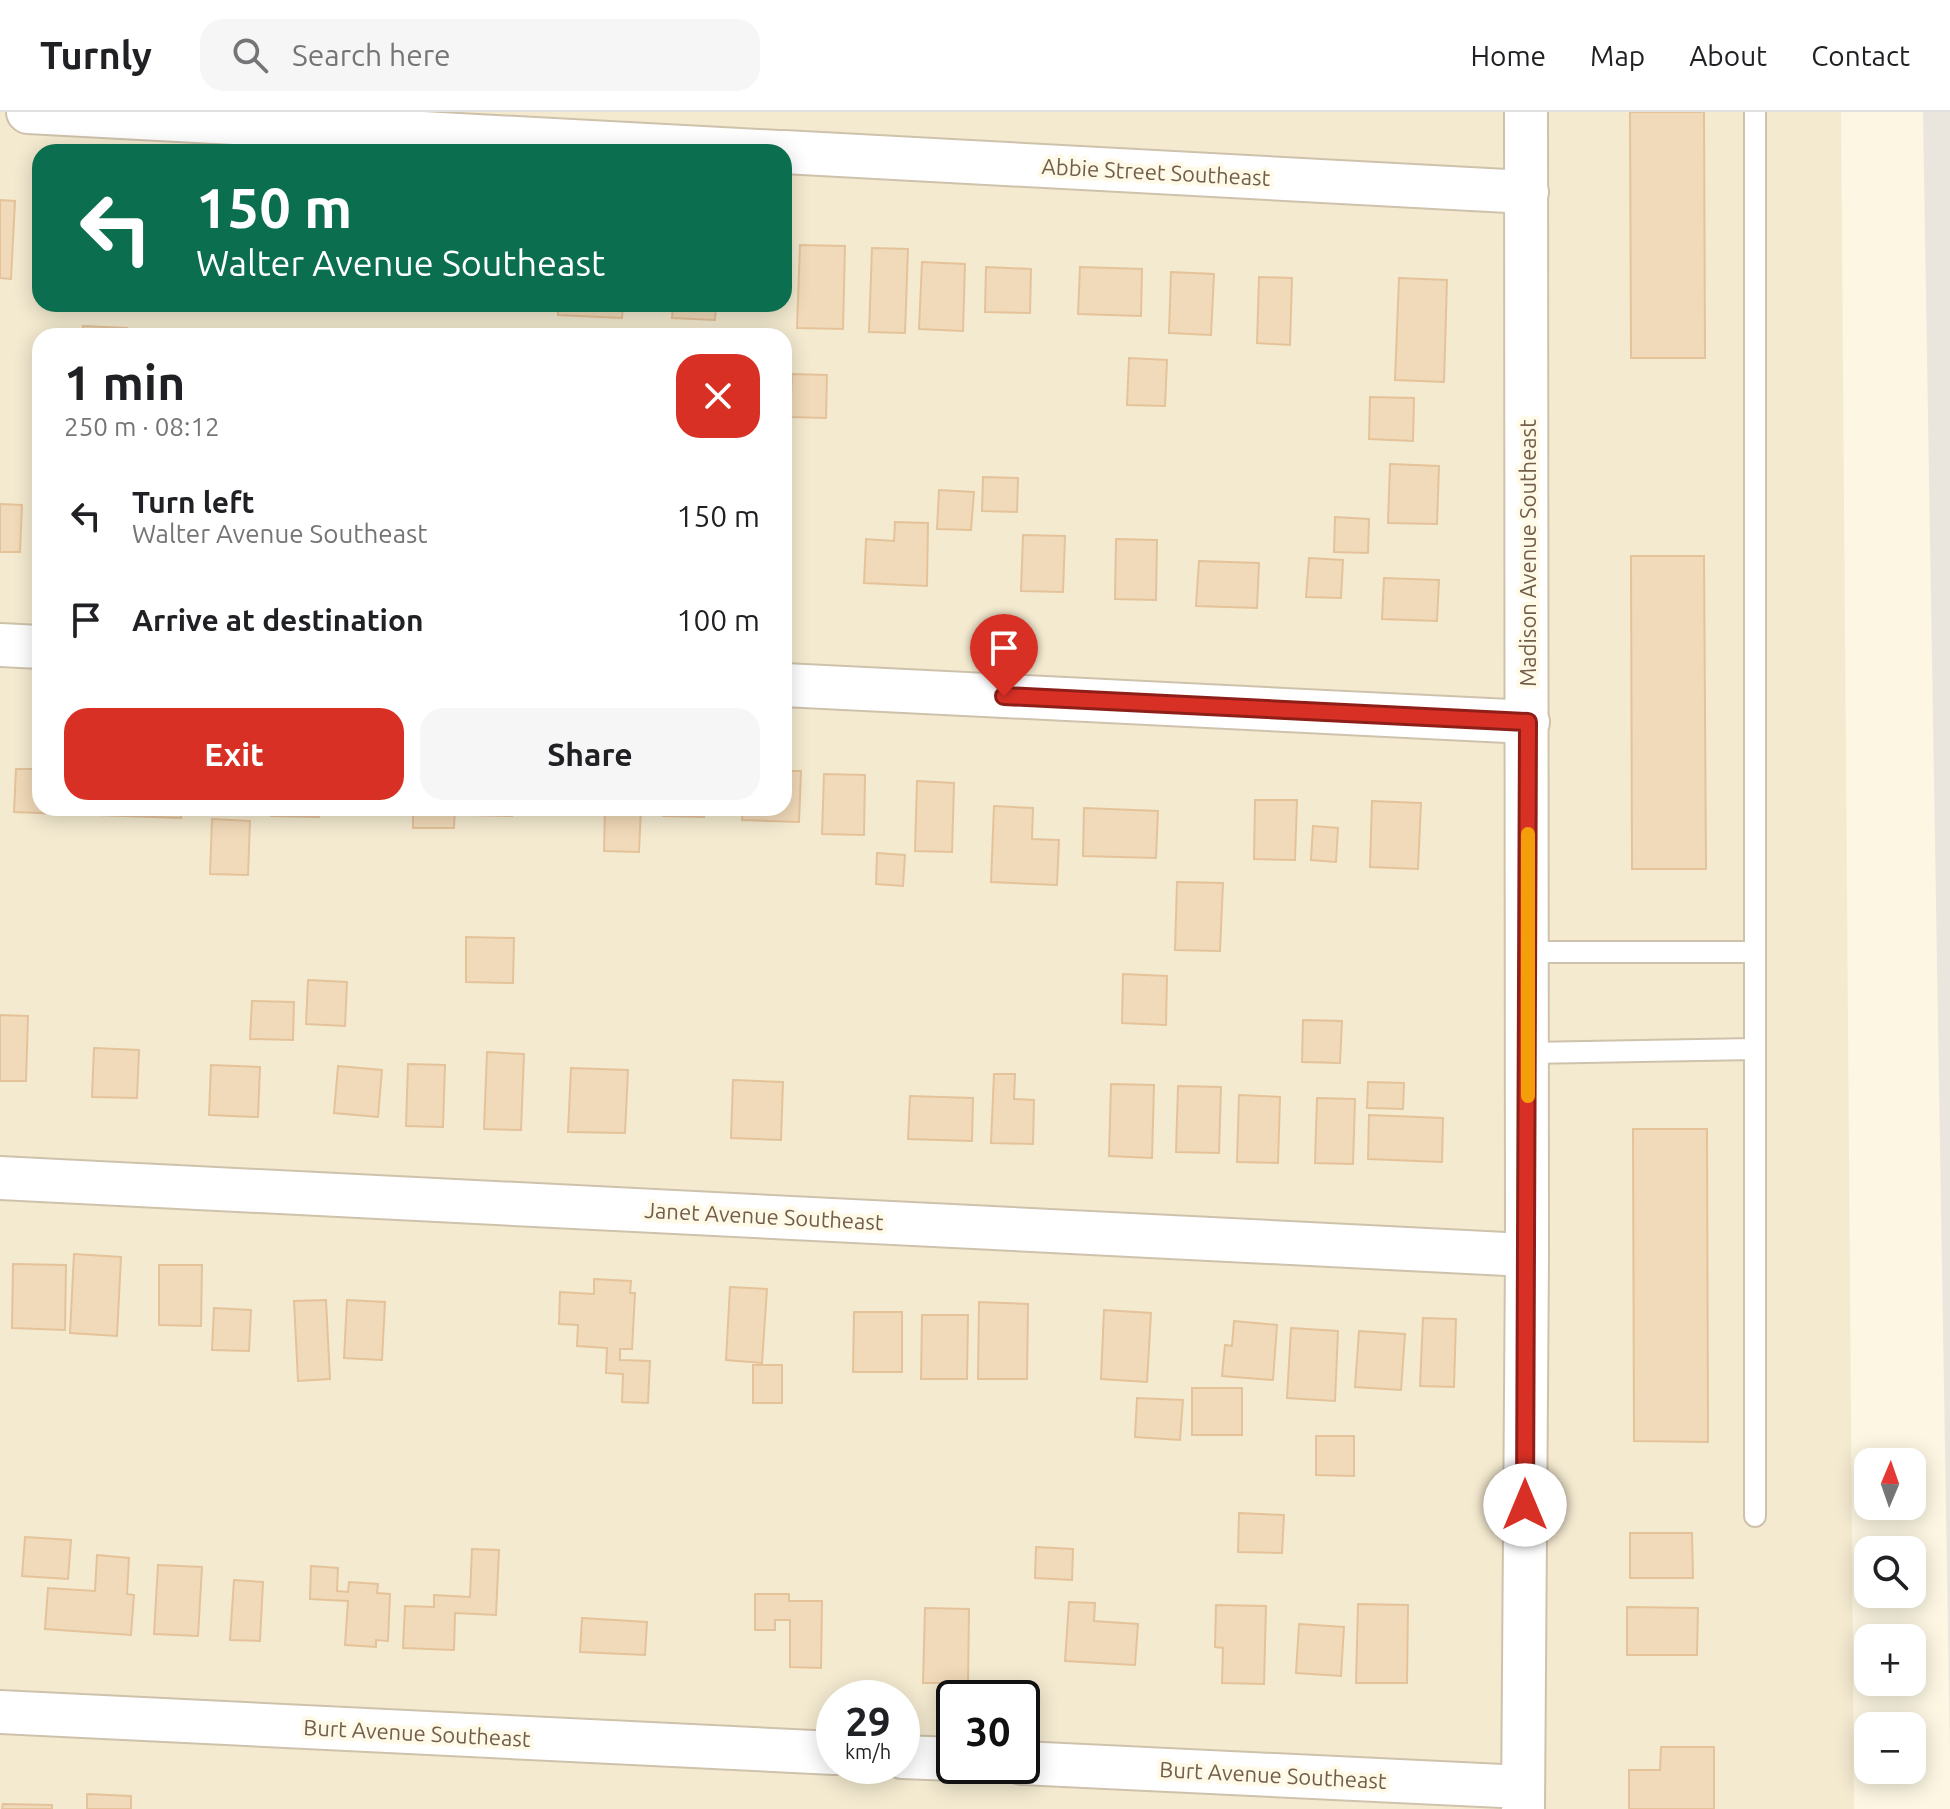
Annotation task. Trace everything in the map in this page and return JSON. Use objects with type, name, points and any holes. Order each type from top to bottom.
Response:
[{"type":"street","name":"Abbie Street Southeast","points":[[28,112],[630,144]]},
{"type":"street","name":"Madison Avenue Southeast","points":[[1523,1798],[1528,1053],[1526,112]]},
{"type":"street","name":"Abbie Street Southeast","points":[[792,153],[1527,192]]},
{"type":"street","points":[[0,645],[32,647]]},
{"type":"street","points":[[792,685],[1528,722]]},
{"type":"street","name":"Janet Avenue Southeast","points":[[0,1178],[1527,1255]]},
{"type":"street","name":"Burt Avenue Southeast","points":[[0,1712],[816,1752]]},
{"type":"street","name":"Burt Avenue Southeast","points":[[1040,1764],[1523,1798]]},
{"type":"lane","points":[[1755,112],[1755,1516]]},
{"type":"lane","points":[[1527,952],[1754,952]]},
{"type":"lane","points":[[1528,1053],[1755,1049]]},
{"type":"shaded area","points":[[0,112],[1841,112],[1854,1809],[0,1809]]},
{"type":"shaded area","points":[[1923,112],[1950,112],[1950,1754]]},
{"type":"building","points":[[1630,112],[1704,112],[1705,358],[1631,358]]},
{"type":"building","points":[[0,200],[15,201],[11,279],[0,278]]},
{"type":"building","points":[[800,245],[845,246],[843,329],[797,328]]},
{"type":"building","points":[[872,248],[908,249],[905,333],[869,332]]},
{"type":"building","points":[[922,262],[965,264],[963,331],[919,329]]},
{"type":"building","points":[[986,267],[1031,269],[1030,313],[985,312]]},
{"type":"building","points":[[1080,267],[1142,269],[1141,316],[1078,314]]},
{"type":"building","points":[[1171,272],[1214,274],[1211,335],[1169,333]]},
{"type":"building","points":[[1259,277],[1292,278],[1290,345],[1257,343]]},
{"type":"building","points":[[1399,278],[1447,280],[1444,382],[1395,380]]},
{"type":"building","points":[[558,312],[622,312],[622,318],[558,315]]},
{"type":"building","points":[[672,312],[716,312],[715,320],[672,318]]},
{"type":"building","points":[[83,326],[127,328],[83,328]]},
{"type":"building","points":[[1129,358],[1167,360],[1165,406],[1127,405]]},
{"type":"building","points":[[792,374],[827,375],[826,418],[792,417]]},
{"type":"building","points":[[1370,397],[1414,398],[1413,441],[1369,439]]},
{"type":"building","points":[[1390,464],[1439,466],[1437,524],[1388,523]]},
{"type":"building","points":[[983,477],[1018,478],[1017,512],[982,511]]},
{"type":"building","points":[[939,490],[974,492],[971,530],[937,529]]},
{"type":"building","points":[[0,504],[22,505],[20,552],[0,552]]},
{"type":"building","points":[[1335,517],[1369,519],[1368,553],[1334,552]]},
{"type":"building","points":[[895,522],[928,523],[927,586],[864,583],[866,539],[894,541]]},
{"type":"building","points":[[1023,535],[1065,536],[1063,592],[1021,591]]},
{"type":"building","points":[[1116,539],[1157,540],[1156,600],[1115,599]]},
{"type":"building","points":[[1631,556],[1704,556],[1706,869],[1632,869]]},
{"type":"building","points":[[1309,558],[1343,560],[1341,598],[1306,597]]},
{"type":"building","points":[[1199,561],[1259,563],[1257,608],[1196,606]]},
{"type":"building","points":[[1384,578],[1439,580],[1437,621],[1382,619]]},
{"type":"building","points":[[16,769],[32,769],[32,813],[14,812]]},
{"type":"building","points":[[792,771],[801,771],[799,822],[742,820],[742,816],[792,816]]},
{"type":"building","points":[[824,774],[865,775],[864,835],[822,834]]},
{"type":"building","points":[[917,781],[954,783],[952,852],[915,851]]},
{"type":"building","points":[[1255,800],[1297,800],[1295,860],[1254,859]]},
{"type":"building","points":[[1372,801],[1421,803],[1418,869],[1370,867]]},
{"type":"building","points":[[994,806],[1033,808],[1032,839],[1059,840],[1057,885],[991,882]]},
{"type":"building","points":[[1084,808],[1158,811],[1156,858],[1083,856]]},
{"type":"building","points":[[126,816],[181,816],[181,818]]},
{"type":"building","points":[[413,816],[455,816],[454,828],[413,828]]},
{"type":"building","points":[[605,816],[641,816],[639,852],[604,851]]},
{"type":"building","points":[[212,819],[250,821],[248,875],[210,874]]},
{"type":"building","points":[[1313,826],[1338,828],[1336,862],[1311,860]]},
{"type":"building","points":[[877,853],[905,855],[903,886],[876,884]]},
{"type":"building","points":[[1177,882],[1223,883],[1220,951],[1175,950]]},
{"type":"building","points":[[466,937],[514,938],[513,983],[466,982]]},
{"type":"building","points":[[1123,974],[1167,976],[1166,1025],[1122,1023]]},
{"type":"building","points":[[308,980],[347,982],[345,1026],[306,1024]]},
{"type":"building","points":[[252,1001],[294,1002],[293,1040],[250,1039]]},
{"type":"building","points":[[0,1015],[28,1016],[26,1081],[0,1081]]},
{"type":"building","points":[[1303,1020],[1342,1021],[1340,1063],[1302,1062]]},
{"type":"building","points":[[94,1048],[139,1050],[137,1098],[92,1097]]},
{"type":"building","points":[[487,1052],[524,1054],[521,1130],[484,1129]]},
{"type":"building","points":[[408,1064],[445,1065],[443,1127],[406,1126]]},
{"type":"building","points":[[211,1065],[260,1067],[258,1117],[209,1115]]},
{"type":"building","points":[[338,1066],[382,1070],[378,1117],[334,1113]]},
{"type":"building","points":[[571,1068],[628,1070],[625,1133],[568,1132]]},
{"type":"building","points":[[994,1074],[1015,1074],[1014,1099],[1034,1100],[1033,1144],[991,1143]]},
{"type":"building","points":[[733,1080],[783,1082],[781,1140],[731,1138]]},
{"type":"building","points":[[1368,1082],[1404,1083],[1403,1109],[1367,1108]]},
{"type":"building","points":[[1111,1084],[1154,1085],[1152,1158],[1109,1156]]},
{"type":"building","points":[[1178,1086],[1221,1087],[1219,1153],[1176,1152]]},
{"type":"building","points":[[1239,1095],[1280,1097],[1278,1163],[1237,1162]]},
{"type":"building","points":[[910,1096],[973,1098],[972,1141],[908,1139]]},
{"type":"building","points":[[1317,1098],[1355,1099],[1353,1164],[1315,1163]]},
{"type":"building","points":[[1369,1115],[1443,1118],[1442,1162],[1368,1159]]},
{"type":"building","points":[[1633,1129],[1707,1129],[1708,1442],[1634,1441]]},
{"type":"building","points":[[74,1254],[121,1257],[117,1336],[70,1333]]},
{"type":"building","points":[[13,1264],[66,1265],[65,1330],[12,1328]]},
{"type":"building","points":[[159,1265],[202,1265],[201,1326],[159,1325]]},
{"type":"building","points":[[594,1279],[631,1281],[630,1293],[635,1293],[632,1349],[620,1349],[620,1360],[650,1361],[648,1403],[622,1402],[623,1374],[606,1373],[607,1348],[577,1346],[578,1325],[559,1324],[560,1292],[594,1294]]},
{"type":"building","points":[[730,1287],[767,1289],[762,1363],[726,1360]]},
{"type":"building","points":[[326,1300],[330,1379],[298,1381],[294,1301]]},
{"type":"building","points":[[347,1300],[385,1302],[382,1360],[344,1358]]},
{"type":"building","points":[[979,1302],[1028,1304],[1027,1379],[978,1379]]},
{"type":"building","points":[[214,1308],[251,1310],[249,1351],[212,1350]]},
{"type":"building","points":[[1104,1310],[1151,1313],[1147,1382],[1101,1379]]},
{"type":"building","points":[[854,1312],[902,1312],[902,1372],[853,1372]]},
{"type":"building","points":[[922,1315],[968,1315],[967,1379],[921,1379]]},
{"type":"building","points":[[1423,1318],[1456,1319],[1454,1387],[1420,1386]]},
{"type":"building","points":[[1234,1321],[1277,1325],[1273,1380],[1222,1376],[1225,1345],[1232,1346]]},
{"type":"building","points":[[1291,1328],[1338,1331],[1335,1401],[1287,1398]]},
{"type":"building","points":[[1359,1331],[1405,1334],[1401,1390],[1355,1387]]},
{"type":"building","points":[[753,1365],[782,1365],[782,1403],[753,1403]]},
{"type":"building","points":[[1192,1388],[1242,1388],[1242,1435],[1192,1435]]},
{"type":"building","points":[[1137,1398],[1183,1400],[1180,1440],[1135,1437]]},
{"type":"building","points":[[1316,1436],[1354,1436],[1354,1476],[1316,1475]]},
{"type":"building","points":[[1239,1513],[1284,1515],[1282,1553],[1238,1552]]},
{"type":"building","points":[[1630,1533],[1692,1533],[1693,1578],[1630,1578]]},
{"type":"building","points":[[25,1537],[71,1540],[68,1579],[22,1576]]},
{"type":"building","points":[[1036,1547],[1073,1549],[1072,1580],[1035,1578]]},
{"type":"building","points":[[472,1549],[499,1550],[496,1615],[455,1613],[454,1650],[403,1648],[405,1606],[434,1607],[434,1595],[470,1597]]},
{"type":"building","points":[[97,1555],[129,1558],[127,1594],[134,1595],[131,1635],[45,1629],[48,1588],[95,1591]]},
{"type":"building","points":[[158,1565],[202,1567],[198,1636],[154,1634]]},
{"type":"building","points":[[311,1566],[338,1568],[337,1591],[348,1592],[349,1582],[378,1584],[377,1593],[390,1594],[388,1641],[376,1640],[376,1647],[345,1645],[348,1601],[310,1599]]},
{"type":"building","points":[[234,1580],[263,1582],[260,1641],[230,1640]]},
{"type":"building","points":[[755,1594],[789,1594],[789,1601],[822,1601],[821,1668],[790,1667],[790,1620],[775,1620],[775,1630],[755,1630]]},
{"type":"building","points":[[1069,1602],[1095,1603],[1094,1621],[1138,1624],[1135,1665],[1065,1661]]},
{"type":"building","points":[[1358,1604],[1408,1605],[1407,1683],[1356,1683]]},
{"type":"building","points":[[1216,1605],[1266,1606],[1264,1684],[1222,1683],[1223,1648],[1215,1647]]},
{"type":"building","points":[[1627,1607],[1698,1608],[1697,1655],[1627,1655]]},
{"type":"building","points":[[925,1608],[969,1609],[968,1680],[923,1683]]},
{"type":"building","points":[[582,1618],[647,1622],[645,1655],[580,1652]]},
{"type":"building","points":[[1299,1624],[1344,1627],[1341,1676],[1296,1673]]},
{"type":"building","points":[[1661,1747],[1714,1747],[1714,1809],[1629,1809],[1629,1770],[1660,1770]]},
{"type":"building","points":[[87,1794],[131,1796],[131,1809],[87,1809]]},
{"type":"building","points":[[3,1804],[52,1805],[52,1809],[2,1809]]},
{"type":"slow traffic","points":[[1528,834],[1528,1096]]},
{"type":"route","points":[[1004,696],[1528,722],[1525,1505]]}]
